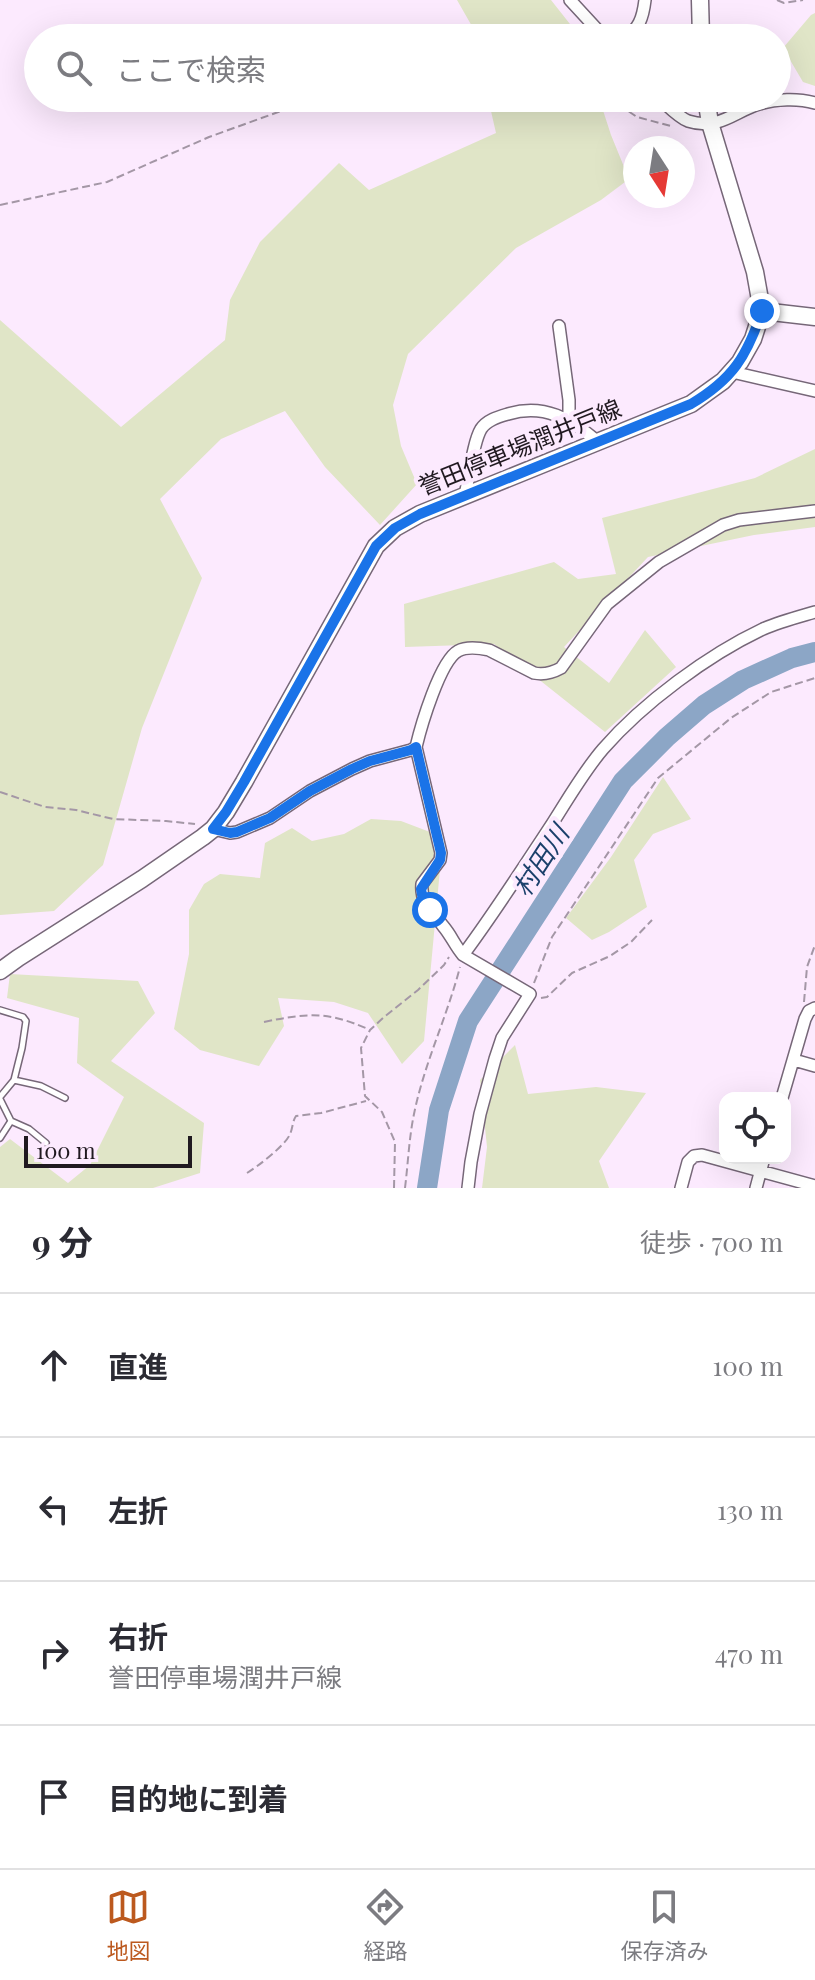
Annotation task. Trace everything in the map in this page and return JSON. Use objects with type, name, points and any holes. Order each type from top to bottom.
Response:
[{"type":"main road","points":[[700,0],[701,24]]},
{"type":"main road","points":[[708,112],[755,272],[762,311],[815,317]]},
{"type":"main road","name":"誉田停車場潤井戸線","points":[[0,971],[168,862],[213,829],[244,782],[376,546],[395,528],[420,514],[704,397],[732,372],[747,351],[762,311]]},
{"type":"street","points":[[570,0],[592,24]]},
{"type":"street","points":[[639,24],[645,0]]},
{"type":"street","points":[[791,101],[815,103]]},
{"type":"street","points":[[677,112],[687,120],[710,123],[742,112]]},
{"type":"street","points":[[559,326],[569,419]]},
{"type":"street","points":[[732,372],[815,391]]},
{"type":"street","points":[[465,495],[476,442],[481,428],[489,421],[530,410],[556,414],[569,419],[598,442]]},
{"type":"street","points":[[468,1188],[478,1126],[495,1059],[502,1038],[530,994],[459,951],[423,900],[421,889],[440,860],[441,853],[416,747],[433,691],[450,660],[458,651],[469,648],[489,650],[534,673],[555,672],[607,604],[659,562],[723,525],[739,520],[815,511]]},
{"type":"street","points":[[459,951],[494,913],[603,749],[693,670],[765,628],[815,612]]},
{"type":"street","points":[[213,829],[237,832],[270,818],[310,791],[352,769],[416,747]]},
{"type":"street","points":[[784,1092],[805,1019],[809,1011],[815,1008]]},
{"type":"street","points":[[794,1060],[815,1066]]},
{"type":"street","points":[[681,1188],[688,1162],[694,1156],[702,1155],[815,1186]]},
{"type":"street","points":[[756,1188],[762,1164]]},
{"type":"lane","points":[[0,1010],[23,1017],[26,1021],[14,1080],[0,1098],[11,1121],[29,1129],[46,1143]]},
{"type":"lane","points":[[14,1080],[41,1086],[65,1098]]},
{"type":"lane","points":[[0,1138],[11,1121]]},
{"type":"path","points":[[777,0],[784,3],[803,0]]},
{"type":"path","points":[[0,205],[107,182],[209,137],[278,112]]},
{"type":"path","points":[[630,112],[653,122],[677,126],[687,120]]},
{"type":"path","points":[[652,920],[631,942],[610,956],[572,973],[547,997],[530,994],[552,937],[658,778],[731,718],[771,692],[815,678]]},
{"type":"path","points":[[0,792],[45,807],[76,810],[113,819],[185,822],[213,829]]},
{"type":"path","points":[[805,1019],[803,1008],[807,967],[815,945]]},
{"type":"path","points":[[394,1188],[395,1142],[382,1112],[365,1096],[361,1048],[370,1030],[459,951]]},
{"type":"path","points":[[405,1188],[414,1116],[451,1000],[459,951]]},
{"type":"path","points":[[264,1022],[294,1016],[334,1016],[370,1030]]},
{"type":"path","points":[[247,1173],[258,1167],[289,1138],[296,1116],[321,1113],[368,1100]]},
{"type":"green space","points":[[457,0],[551,0],[570,24],[471,24]]},
{"type":"green space","points":[[815,13],[815,86],[803,82],[791,62],[791,39]]},
{"type":"green space","points":[[491,112],[604,112],[623,164],[623,184],[601,200],[516,248],[408,354],[393,405],[401,446],[417,484],[380,525],[325,467],[285,411],[221,439],[160,499],[202,578],[142,728],[103,865],[54,911],[0,915],[0,320],[121,427],[225,340],[230,300],[260,242],[339,163],[369,190],[496,133]]},
{"type":"green space","points":[[815,449],[815,527],[754,535],[648,557],[564,647],[609,683],[645,630],[676,667],[605,732],[494,644],[405,647],[404,604],[554,562],[578,579],[616,574],[602,518],[755,478]]},
{"type":"green space","points":[[663,777],[691,819],[653,834],[634,860],[647,907],[592,940],[566,918],[611,857]]},
{"type":"green space","points":[[371,819],[401,821],[443,837],[424,1041],[402,1064],[368,1013],[334,1002],[278,998],[284,1026],[259,1066],[200,1050],[174,1029],[189,954],[189,910],[204,884],[220,874],[260,878],[265,843],[292,828],[312,841],[344,834]]},
{"type":"green space","points":[[10,974],[138,981],[155,1013],[111,1061],[204,1123],[200,1173],[153,1188],[0,1188],[0,1147],[10,1139],[68,1183],[90,1165],[124,1097],[77,1063],[79,1018],[7,998]]},
{"type":"green space","points":[[515,1045],[528,1094],[596,1087],[646,1093],[599,1161],[609,1188],[482,1188],[487,1147],[480,1080]]},
{"type":"waterway","name":"村田川","points":[[427,1188],[439,1110],[468,1021],[623,781],[704,705],[743,680],[792,658],[815,652]]},
{"type":"route","points":[[430,910],[423,900],[421,889],[440,860],[441,853],[416,747],[352,769],[310,791],[270,818],[237,832],[213,829],[244,782],[351,589],[385,536],[420,514],[704,397],[740,362],[753,339],[762,311]]}]
